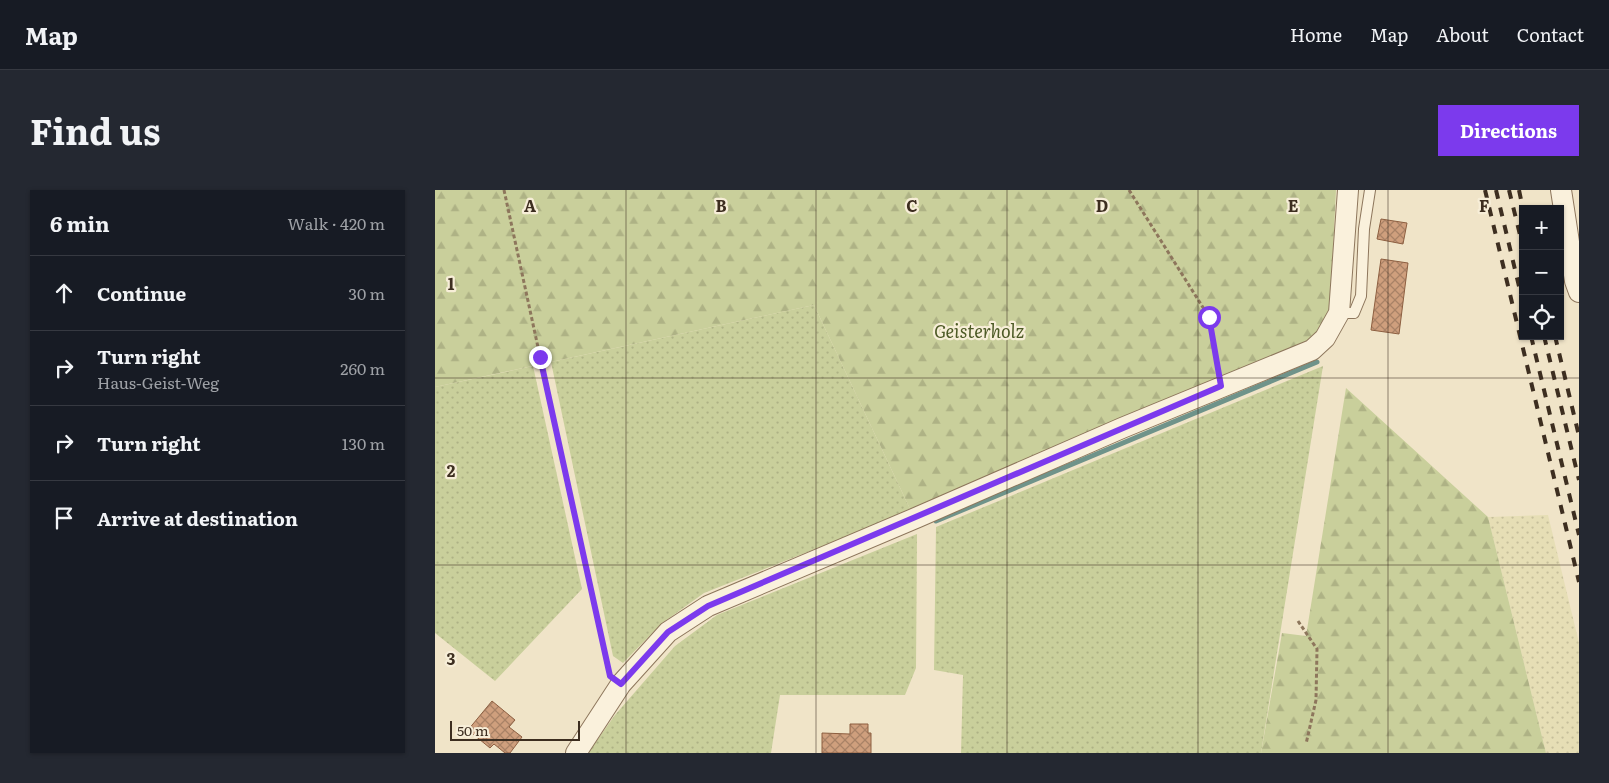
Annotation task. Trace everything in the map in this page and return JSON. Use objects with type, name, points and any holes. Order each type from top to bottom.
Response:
[{"type":"street","points":[[576,753],[621,684],[668,632],[708,606],[1221,386],[1311,350],[1325,338],[1339,313],[1348,190]]},
{"type":"street","points":[[1561,190],[1575,281],[1579,292]]},
{"type":"lane","points":[[1339,313],[1355,313],[1361,296],[1364,229],[1370,190]]},
{"type":"path","points":[[504,190],[610,676],[621,684]]},
{"type":"path","points":[[1129,190],[1209,317],[1221,386]]},
{"type":"path","points":[[1298,621],[1317,649],[1317,700],[1306,744]]},
{"type":"shaded area","points":[[1548,515],[1579,643],[1579,753],[1546,753],[1488,517]]},
{"type":"green space","name":"Geisterholz","points":[[435,190],[1336,190],[1330,310],[1316,337],[911,511],[814,305],[435,387]]},
{"type":"green space","points":[[814,305],[911,511],[704,593],[661,624],[623,663],[613,656],[551,362]]},
{"type":"green space","points":[[533,366],[582,589],[495,681],[435,633],[435,387]]},
{"type":"green space","points":[[1323,366],[1261,753],[961,753],[963,675],[934,670],[936,527]]},
{"type":"green space","points":[[1346,388],[1488,517],[1546,753],[1261,753],[1282,633],[1306,636]]},
{"type":"green space","points":[[917,534],[916,668],[905,695],[780,695],[771,753],[588,753],[615,715],[675,646],[717,615]]},
{"type":"building","points":[[1381,219],[1407,223],[1403,244],[1377,239]]},
{"type":"building","points":[[1381,259],[1408,263],[1399,334],[1371,330]]},
{"type":"building","points":[[492,701],[515,720],[509,727],[522,737],[510,753],[505,753],[494,744],[490,748],[468,730]]},
{"type":"building","points":[[850,724],[868,724],[868,733],[871,733],[871,753],[822,753],[822,733],[850,734]]},
{"type":"waterway","points":[[936,521],[1317,362]]},
{"type":"railway","points":[[1485,190],[1579,582]]},
{"type":"railway","points":[[1496,190],[1521,295]]},
{"type":"railway","points":[[1509,190],[1519,231]]},
{"type":"railway","points":[[1519,190],[1522,205]]},
{"type":"railway","points":[[1532,340],[1579,535]]},
{"type":"railway","points":[[1545,340],[1579,480]]},
{"type":"railway","points":[[1556,340],[1579,436]]},
{"type":"route","points":[[540,357],[610,676],[621,684],[668,632],[708,606],[1221,386],[1209,317]]}]
